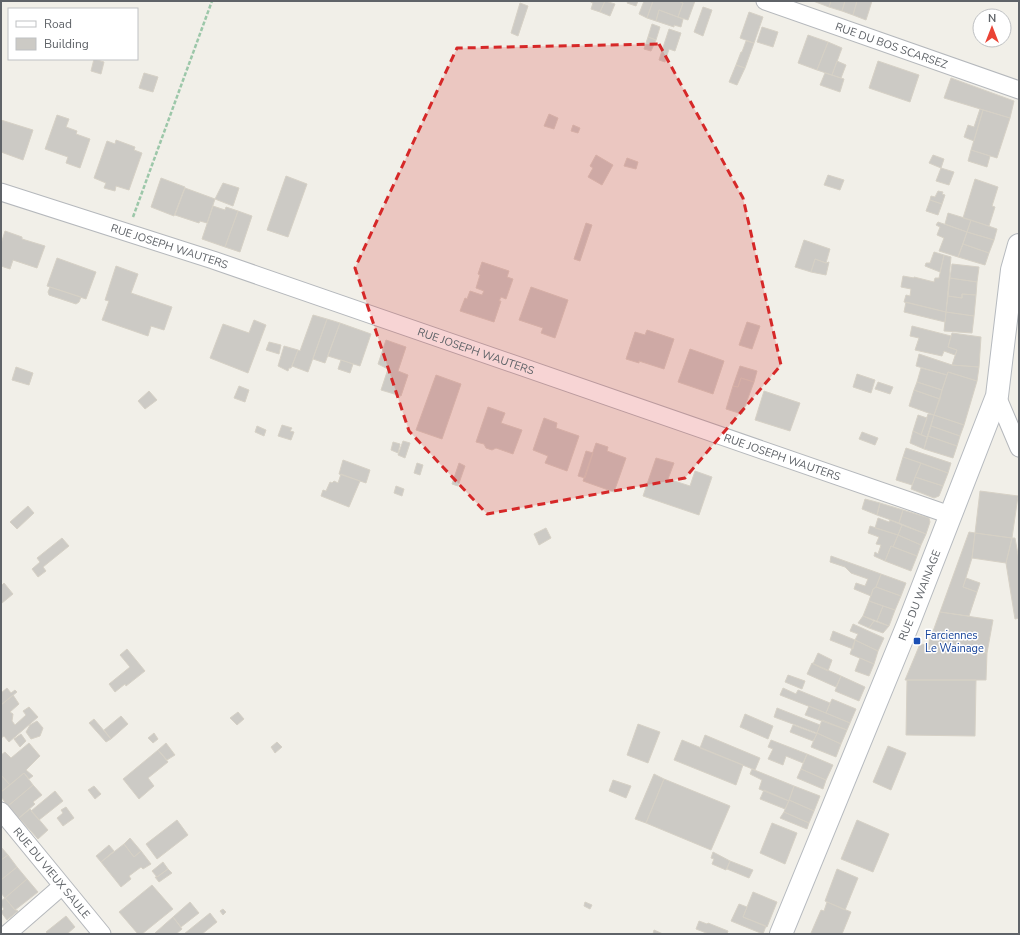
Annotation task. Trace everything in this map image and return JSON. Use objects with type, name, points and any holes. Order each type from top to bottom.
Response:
[{"type":"street","name":"RUE DU BOS SCARSEZ","points":[[765,1],[1019,90]]},
{"type":"street","name":"RUE JOSEPH WAUTERS","points":[[1,192],[213,260],[950,515]]},
{"type":"street","name":"RUE DU WAINAGE","points":[[781,934],[909,622],[997,396],[1012,270],[1019,245]]},
{"type":"street","points":[[997,396],[1019,448]]},
{"type":"street","name":"RUE DU VIEUX SAULE","points":[[1,812],[102,934]]},
{"type":"street","points":[[8,934],[62,886]]},
{"type":"path","points":[[127,232],[212,1]]},
{"type":"highlighted area","points":[[659,44],[743,198],[781,365],[685,478],[487,514],[409,431],[355,268],[457,48]]},
{"type":"building","points":[[589,1],[605,1],[600,12],[591,9],[593,3]]},
{"type":"building","points":[[605,1],[615,4],[610,16],[600,12]]},
{"type":"building","points":[[628,1],[638,1],[636,6],[627,3]]},
{"type":"building","points":[[644,1],[653,1],[647,18],[639,14]]},
{"type":"building","points":[[653,1],[678,1],[683,3],[678,17],[659,10],[656,21],[647,18]]},
{"type":"building","points":[[678,1],[695,1],[688,20],[678,17],[683,3]]},
{"type":"building","points":[[813,1],[831,1],[829,7]]},
{"type":"building","points":[[831,1],[845,1],[842,11],[829,7]]},
{"type":"building","points":[[845,1],[857,1],[853,15],[842,11]]},
{"type":"building","points":[[857,1],[872,1],[866,20],[853,15]]},
{"type":"building","points":[[520,3],[528,6],[518,36],[511,33]]},
{"type":"building","points":[[703,7],[712,10],[703,36],[694,32]]},
{"type":"building","points":[[659,10],[683,19],[681,27],[674,25],[674,27],[656,21]]},
{"type":"building","points":[[749,12],[763,17],[754,43],[740,38]]},
{"type":"building","points":[[652,24],[660,27],[656,40],[648,37]]},
{"type":"building","points":[[762,27],[778,32],[773,47],[757,42]]},
{"type":"building","points":[[669,29],[681,33],[675,51],[669,49],[665,62],[659,60]]},
{"type":"building","points":[[808,35],[828,42],[817,70],[798,63]]},
{"type":"building","points":[[648,37],[656,40],[651,51],[644,49]]},
{"type":"building","points":[[746,41],[754,43],[745,68],[736,65]]},
{"type":"building","points":[[828,42],[842,48],[832,75],[817,70]]},
{"type":"building","points":[[94,60],[104,62],[101,74],[91,71]]},
{"type":"building","points":[[837,61],[846,65],[841,78],[832,75]]},
{"type":"building","points":[[878,61],[919,75],[910,102],[869,88]]},
{"type":"building","points":[[736,65],[745,68],[737,85],[729,82]]},
{"type":"building","points":[[144,73],[158,77],[153,92],[139,88]]},
{"type":"building","points":[[825,73],[844,79],[840,92],[820,85]]},
{"type":"building","points":[[951,78],[1014,101],[1010,118],[944,98]]},
{"type":"building","points":[[980,109],[983,110],[974,141],[964,137],[968,125],[974,127]]},
{"type":"building","points":[[983,110],[1010,118],[997,158],[971,150]]},
{"type":"building","points":[[549,114],[558,118],[554,129],[544,126]]},
{"type":"building","points":[[57,115],[69,119],[66,127],[77,131],[76,134],[90,139],[80,168],[66,163],[68,157],[45,149]]},
{"type":"building","points":[[1,120],[33,130],[23,160],[1,152]]},
{"type":"building","points":[[573,125],[580,128],[578,133],[571,131]]},
{"type":"building","points":[[116,140],[135,147],[134,150],[142,153],[129,190],[116,186],[115,191],[104,188],[106,183],[94,178],[107,141],[115,144]]},
{"type":"building","points":[[971,150],[990,156],[987,167],[968,161]]},
{"type":"building","points":[[596,155],[613,165],[602,185],[588,177],[593,168],[590,166]]},
{"type":"building","points":[[933,155],[944,159],[941,168],[929,163]]},
{"type":"building","points":[[627,158],[638,162],[636,169],[624,166]]},
{"type":"building","points":[[941,168],[954,172],[949,185],[936,181]]},
{"type":"building","points":[[828,175],[844,180],[840,190],[824,185]]},
{"type":"building","points":[[286,176],[307,184],[288,237],[267,230]]},
{"type":"building","points":[[161,178],[185,187],[174,216],[151,207]]},
{"type":"building","points":[[975,179],[998,187],[992,206],[995,207],[989,226],[963,218]]},
{"type":"building","points":[[223,183],[239,188],[233,206],[215,199]]},
{"type":"building","points":[[185,188],[215,199],[207,223],[200,221],[199,223],[175,215]]},
{"type":"building","points":[[938,191],[943,192],[942,194],[945,195],[942,204],[930,200],[931,196],[935,197]]},
{"type":"building","points":[[930,200],[942,204],[938,215],[926,211]]},
{"type":"building","points":[[213,206],[225,210],[226,207],[238,211],[225,247],[202,239]]},
{"type":"building","points":[[238,211],[252,216],[240,252],[225,247]]},
{"type":"building","points":[[948,213],[971,220],[967,232],[945,224]]},
{"type":"building","points":[[971,220],[997,229],[994,240],[967,232]]},
{"type":"building","points":[[938,222],[967,232],[958,257],[939,251],[944,238],[937,235],[940,227],[936,225]]},
{"type":"building","points":[[586,223],[592,225],[580,261],[574,259]]},
{"type":"building","points":[[5,231],[22,237],[22,239],[45,246],[37,268],[13,260],[10,269],[1,266],[1,244]]},
{"type":"building","points":[[967,232],[994,240],[989,253],[963,244]]},
{"type":"building","points":[[804,240],[830,249],[826,263],[815,259],[811,272],[795,267]]},
{"type":"building","points":[[963,244],[989,253],[985,265],[958,257]]},
{"type":"building","points":[[934,252],[944,255],[940,272],[925,266],[926,263],[930,263]]},
{"type":"building","points":[[944,255],[951,257],[946,312],[904,302],[906,295],[910,296],[911,289],[901,287],[903,276],[934,282],[935,278],[939,278]]},
{"type":"building","points":[[57,258],[96,272],[86,299],[47,286]]},
{"type":"building","points":[[815,259],[826,263],[829,262],[826,275],[811,272]]},
{"type":"building","points":[[482,262],[509,271],[507,277],[513,279],[506,299],[501,297],[499,301],[501,301],[494,322],[460,311],[465,298],[467,299],[470,291],[482,295],[484,291],[476,288]]},
{"type":"building","points":[[952,264],[979,267],[977,282],[950,278]]},
{"type":"building","points":[[116,266],[138,274],[131,293],[172,307],[164,330],[151,326],[148,336],[102,320],[109,301],[105,300]]},
{"type":"building","points":[[950,278],[977,282],[976,295],[962,294],[962,298],[948,296]]},
{"type":"building","points":[[50,287],[81,297],[79,302],[76,304],[49,295],[48,292]]},
{"type":"building","points":[[531,287],[568,300],[555,338],[541,333],[543,328],[519,320]]},
{"type":"building","points":[[962,294],[976,295],[974,316],[946,312],[948,296],[962,298]]},
{"type":"building","points":[[906,302],[946,312],[945,322],[904,312]]},
{"type":"building","points":[[946,312],[974,316],[972,333],[944,331]]},
{"type":"building","points":[[313,315],[327,319],[308,372],[292,366],[298,350],[300,351]]},
{"type":"building","points":[[327,319],[340,323],[325,363],[313,359]]},
{"type":"building","points":[[254,320],[266,325],[248,373],[210,358],[223,324],[249,333]]},
{"type":"building","points":[[747,322],[760,326],[752,349],[739,345]]},
{"type":"building","points":[[340,323],[371,334],[360,366],[328,356]]},
{"type":"building","points":[[912,326],[951,336],[948,347],[957,350],[955,355],[944,351],[942,356],[915,350],[919,338],[910,336]]},
{"type":"building","points":[[647,330],[674,339],[664,369],[639,361],[639,363],[626,359],[635,332],[645,335]]},
{"type":"building","points":[[952,333],[981,337],[979,367],[952,365],[957,350],[948,347]]},
{"type":"building","points":[[386,340],[406,347],[398,371],[408,375],[401,396],[381,390],[388,369],[378,364]]},
{"type":"building","points":[[269,342],[281,345],[279,354],[266,350]]},
{"type":"building","points":[[284,346],[298,350],[291,368],[289,368],[288,371],[278,366]]},
{"type":"building","points":[[690,349],[724,361],[713,394],[678,382]]},
{"type":"building","points":[[919,354],[952,365],[979,367],[977,381],[948,372],[947,375],[916,366]]},
{"type":"building","points":[[341,360],[353,364],[350,373],[338,369]]},
{"type":"building","points":[[740,366],[757,371],[754,382],[741,378],[738,387],[733,386]]},
{"type":"building","points":[[16,367],[33,373],[29,385],[12,380]]},
{"type":"building","points":[[921,368],[947,375],[942,390],[917,382]]},
{"type":"building","points":[[948,372],[977,381],[964,425],[934,415]]},
{"type":"building","points":[[857,374],[875,380],[871,393],[853,387]]},
{"type":"building","points":[[436,375],[461,384],[442,439],[416,430]]},
{"type":"building","points":[[741,378],[754,382],[742,414],[726,409],[733,386],[738,387]]},
{"type":"building","points":[[878,382],[893,387],[890,394],[875,389]]},
{"type":"building","points":[[917,382],[942,390],[940,399],[914,390]]},
{"type":"building","points":[[239,386],[249,390],[245,402],[234,398]]},
{"type":"building","points":[[914,390],[940,399],[934,415],[909,406]]},
{"type":"building","points":[[149,391],[157,400],[145,409],[138,401]]},
{"type":"building","points":[[764,391],[800,403],[790,431],[755,420]]},
{"type":"building","points":[[488,407],[505,413],[501,423],[522,430],[513,454],[496,448],[492,450],[486,448],[484,444],[476,442]]},
{"type":"building","points":[[928,414],[934,415],[927,437],[921,435]]},
{"type":"building","points":[[918,415],[927,418],[921,435],[913,431]]},
{"type":"building","points":[[934,415],[964,425],[960,436],[931,426]]},
{"type":"building","points":[[544,418],[557,423],[556,428],[579,436],[567,471],[545,463],[548,456],[533,450]]},
{"type":"building","points":[[282,425],[292,428],[290,431],[294,432],[291,440],[278,436]]},
{"type":"building","points":[[257,426],[266,430],[264,436],[255,432]]},
{"type":"building","points":[[931,426],[960,436],[957,446],[928,436]]},
{"type":"building","points":[[913,431],[927,437],[924,449],[910,443]]},
{"type":"building","points":[[862,432],[878,438],[875,445],[859,439]]},
{"type":"building","points":[[928,436],[957,446],[953,458],[924,449]]},
{"type":"building","points":[[403,441],[410,443],[405,458],[398,455]]},
{"type":"building","points":[[393,442],[400,444],[398,453],[391,450]]},
{"type":"building","points":[[596,443],[608,447],[607,451],[626,458],[614,492],[583,481]]},
{"type":"building","points":[[906,448],[951,463],[948,473],[903,457]]},
{"type":"building","points":[[586,451],[593,453],[585,478],[578,476]]},
{"type":"building","points":[[903,457],[921,463],[912,485],[896,480]]},
{"type":"building","points":[[656,458],[674,463],[668,479],[690,486],[695,471],[712,477],[699,515],[643,496]]},
{"type":"building","points":[[343,460],[370,470],[366,483],[339,474]]},
{"type":"building","points":[[417,463],[423,465],[420,475],[414,473]]},
{"type":"building","points":[[459,463],[465,466],[458,486],[452,484]]},
{"type":"building","points":[[921,463],[948,473],[943,486],[915,477]]},
{"type":"building","points":[[341,474],[360,481],[349,507],[321,496],[323,490],[326,491],[330,482],[332,483],[334,481],[338,483]]},
{"type":"building","points":[[915,477],[943,486],[939,496],[934,498],[911,489]]},
{"type":"building","points":[[396,486],[404,489],[402,496],[394,493]]},
{"type":"building","points":[[980,491],[1018,496],[1012,538],[975,533]]},
{"type":"building","points":[[865,499],[880,503],[877,515],[862,509]]},
{"type":"building","points":[[880,503],[903,510],[899,523],[877,515]]},
{"type":"building","points":[[28,506],[34,513],[17,529],[10,522]]},
{"type":"building","points":[[903,510],[929,518],[930,522],[926,534],[899,523]]},
{"type":"building","points":[[878,518],[889,522],[890,520],[902,525],[898,535],[875,528]]},
{"type":"building","points":[[902,525],[926,534],[921,545],[898,535]]},
{"type":"building","points":[[870,526],[898,535],[893,547],[891,546],[885,561],[874,556],[875,552],[878,554],[881,545],[876,544],[879,537],[868,533]]},
{"type":"building","points":[[546,528],[551,538],[539,545],[534,534]]},
{"type":"building","points":[[969,532],[975,533],[972,558],[963,587],[977,592],[969,616],[940,612]]},
{"type":"building","points":[[975,533],[1012,538],[1006,563],[972,558]]},
{"type":"building","points":[[898,535],[921,545],[917,556],[893,547]]},
{"type":"building","points":[[62,538],[69,546],[43,567],[46,571],[38,577],[32,569],[40,562],[37,558]]},
{"type":"building","points":[[1012,538],[1015,538],[1019,560],[1019,618],[1015,619],[1006,563]]},
{"type":"building","points":[[891,546],[917,556],[911,571],[885,561]]},
{"type":"building","points":[[831,556],[881,574],[871,596],[854,589],[856,583],[865,586],[868,579],[851,573],[845,567],[830,562]]},
{"type":"building","points":[[881,574],[906,583],[901,596],[876,587]]},
{"type":"building","points":[[966,578],[980,583],[977,592],[963,587]]},
{"type":"building","points":[[4,583],[13,594],[2,603],[1,586]]},
{"type":"building","points":[[876,587],[901,596],[895,610],[869,601],[873,589]]},
{"type":"building","points":[[869,601],[883,606],[877,621],[863,616]]},
{"type":"building","points":[[883,606],[895,610],[889,626],[877,621]]},
{"type":"building","points":[[940,612],[993,620],[987,653],[928,645]]},
{"type":"building","points":[[863,616],[874,621],[869,628],[858,623]]},
{"type":"building","points":[[874,621],[889,626],[883,633],[869,628]]},
{"type":"building","points":[[853,624],[884,638],[878,651],[855,640],[858,634],[850,631]]},
{"type":"building","points":[[833,631],[855,640],[853,649],[830,640]]},
{"type":"building","points":[[855,640],[878,651],[874,664],[850,654]]},
{"type":"building","points":[[920,644],[987,653],[986,680],[905,680]]},
{"type":"building","points":[[127,649],[145,671],[126,686],[125,684],[115,692],[109,684],[130,667],[120,655]]},
{"type":"building","points":[[818,653],[832,660],[828,671],[813,664]]},
{"type":"building","points":[[860,658],[874,664],[869,676],[855,671]]},
{"type":"building","points":[[812,663],[841,676],[836,687],[807,674]]},
{"type":"building","points":[[788,675],[805,681],[802,689],[785,682]]},
{"type":"building","points":[[841,676],[865,687],[859,701],[835,691]]},
{"type":"building","points":[[907,680],[976,680],[975,736],[906,735]]},
{"type":"building","points":[[7,688],[11,693],[15,690],[17,692],[1,705],[1,693]]},
{"type":"building","points":[[783,688],[796,694],[798,690],[830,703],[826,713],[780,695]]},
{"type":"building","points":[[13,695],[19,704],[10,712],[13,714],[12,721],[15,725],[26,715],[23,711],[29,707],[38,717],[9,742],[4,736],[1,738],[1,705]]},
{"type":"building","points":[[832,699],[856,709],[850,723],[826,713]]},
{"type":"building","points":[[809,706],[850,723],[847,730],[805,715]]},
{"type":"building","points":[[777,708],[820,725],[817,733],[774,717]]},
{"type":"building","points":[[238,712],[244,719],[237,725],[230,718]]},
{"type":"building","points":[[745,714],[773,726],[768,739],[740,727]]},
{"type":"building","points":[[121,716],[128,724],[111,739],[104,730]]},
{"type":"building","points":[[94,719],[111,739],[106,742],[89,723]]},
{"type":"building","points":[[822,720],[847,730],[841,744],[817,733]]},
{"type":"building","points":[[37,721],[43,728],[40,736],[31,739],[26,732],[30,725]]},
{"type":"building","points":[[638,724],[660,732],[648,763],[627,755]]},
{"type":"building","points":[[793,725],[817,734],[813,741],[790,732]]},
{"type":"building","points":[[154,733],[158,739],[153,743],[148,738]]},
{"type":"building","points":[[817,733],[841,744],[836,757],[811,747]]},
{"type":"building","points":[[21,734],[26,741],[20,747],[14,739]]},
{"type":"building","points":[[705,735],[760,758],[755,770],[700,748]]},
{"type":"building","points":[[682,740],[743,765],[736,785],[674,760]]},
{"type":"building","points":[[771,740],[807,754],[803,763],[786,756],[783,765],[768,759],[773,749],[768,747]]},
{"type":"building","points":[[277,742],[282,747],[275,753],[271,747]]},
{"type":"building","points":[[29,743],[40,756],[26,770],[33,776],[29,779],[24,773],[10,785],[1,775],[1,755],[5,752],[11,758]]},
{"type":"building","points":[[166,743],[175,755],[167,760],[158,750]]},
{"type":"building","points":[[888,746],[906,753],[891,790],[873,782]]},
{"type":"building","points":[[158,750],[168,762],[148,778],[154,786],[139,799],[123,779]]},
{"type":"building","points":[[807,754],[833,765],[826,780],[801,769]]},
{"type":"building","points":[[752,769],[794,786],[789,801],[759,789],[762,780],[750,774]]},
{"type":"building","points":[[801,769],[826,780],[823,789],[797,778]]},
{"type":"building","points":[[24,773],[33,785],[8,806],[1,797],[1,792]]},
{"type":"building","points":[[654,774],[664,779],[646,823],[635,819]]},
{"type":"building","points":[[1,775],[10,785],[1,792]]},
{"type":"building","points":[[664,779],[730,806],[711,850],[646,823]]},
{"type":"building","points":[[613,780],[631,786],[626,798],[609,791]]},
{"type":"building","points":[[33,785],[42,795],[33,802],[35,804],[19,818],[8,806]]},
{"type":"building","points":[[94,786],[101,794],[95,799],[88,790]]},
{"type":"building","points":[[794,786],[820,796],[814,811],[789,800]]},
{"type":"building","points":[[764,790],[789,801],[785,809],[760,799]]},
{"type":"building","points":[[55,791],[63,801],[39,820],[31,811]]},
{"type":"building","points":[[789,800],[814,811],[809,823],[784,812]]},
{"type":"building","points":[[66,807],[74,818],[63,826],[57,818],[63,813],[61,810]]},
{"type":"building","points":[[30,809],[48,830],[38,839],[19,818]]},
{"type":"building","points":[[784,812],[809,823],[807,829],[780,818]]},
{"type":"building","points":[[177,820],[188,835],[157,859],[146,844]]},
{"type":"building","points":[[857,820],[889,834],[873,872],[841,859]]},
{"type":"building","points":[[772,823],[797,833],[785,864],[760,853]]},
{"type":"building","points":[[130,838],[141,851],[134,857],[124,844]]},
{"type":"building","points":[[124,844],[134,857],[141,851],[151,864],[143,869],[141,867],[129,876],[131,879],[121,887],[101,862]]},
{"type":"building","points":[[109,845],[114,851],[101,862],[96,856]]},
{"type":"building","points":[[1,847],[8,855],[1,860]]},
{"type":"building","points":[[713,852],[730,861],[726,870],[712,864],[714,859],[711,858]]},
{"type":"building","points":[[8,855],[17,867],[1,880],[1,860]]},
{"type":"building","points":[[730,861],[753,870],[749,878],[727,869]]},
{"type":"building","points":[[163,862],[168,869],[157,877],[152,871]]},
{"type":"building","points":[[17,867],[27,879],[5,898],[1,893],[1,880]]},
{"type":"building","points":[[168,869],[172,873],[159,882],[155,877]]},
{"type":"building","points":[[837,869],[858,878],[845,910],[825,901]]},
{"type":"building","points":[[27,879],[38,892],[15,910],[5,898]]},
{"type":"building","points":[[152,885],[173,909],[142,934],[138,934],[119,912]]},
{"type":"building","points":[[753,892],[777,902],[767,927],[743,917]]},
{"type":"building","points":[[5,898],[15,910],[18,911],[7,920],[1,912],[4,909],[1,905],[1,901]]},
{"type":"building","points":[[190,902],[199,913],[181,927],[173,917]]},
{"type":"building","points":[[585,902],[592,905],[590,909],[584,906]]},
{"type":"building","points":[[827,902],[851,912],[842,934],[811,933],[821,910],[824,911]]},
{"type":"building","points":[[739,904],[747,907],[743,917],[766,926],[763,934],[731,921]]},
{"type":"building","points":[[223,909],[226,912],[223,915],[220,911]]},
{"type":"building","points":[[210,913],[217,922],[202,934],[184,934]]},
{"type":"building","points":[[66,916],[75,927],[67,934],[48,934],[46,932]]},
{"type":"building","points":[[173,917],[182,929],[176,934],[155,934],[155,933]]},
{"type":"building","points":[[699,921],[728,931],[727,934],[709,934],[696,929]]},
{"type":"building","points":[[654,930],[663,934],[653,934]]},
{"type":"place","name":"Farciennes Le Wainage","points":[[917,641]]}]
